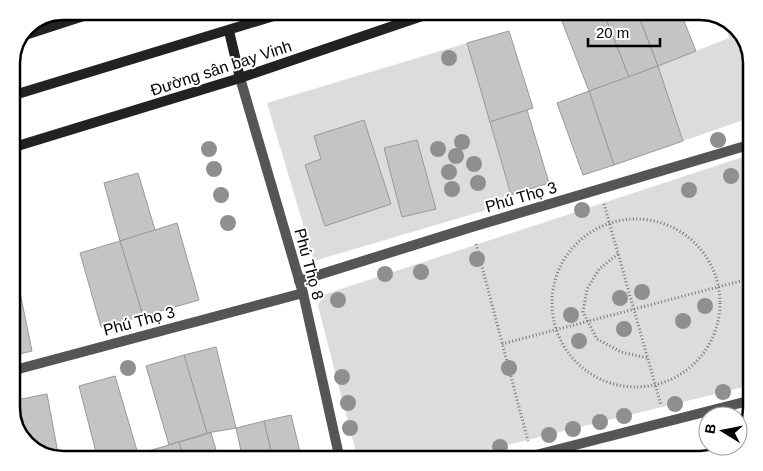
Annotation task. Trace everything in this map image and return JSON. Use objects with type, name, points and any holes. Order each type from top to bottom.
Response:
[{"type":"main road","points":[[34,32],[71,20]]},
{"type":"main road","points":[[20,93],[263,20]]},
{"type":"main road","name":"Đường sân bay Vinh","points":[[20,145],[240,78],[411,20]]},
{"type":"main road","points":[[229,31],[240,78]]},
{"type":"street","name":"Phú Thọ 8","points":[[240,78],[300,281],[338,451]]},
{"type":"street","name":"Phú Thọ 3","points":[[300,281],[472,227],[743,147]]},
{"type":"street","name":"Phú Thọ 3","points":[[20,369],[303,293]]},
{"type":"street","points":[[552,451],[743,402]]},
{"type":"path","points":[[600,189],[666,422]]},
{"type":"path","points":[[642,219],[668,225],[691,240],[708,261],[718,287],[719,312],[713,337],[693,364],[680,375],[657,385],[632,388],[607,383],[585,370],[567,352],[556,330],[552,303],[556,275],[569,251],[589,232],[614,221],[642,219]]},
{"type":"path","points":[[472,227],[531,451]]},
{"type":"path","points":[[618,254],[599,269],[587,290],[583,312],[597,339],[621,352],[648,358]]},
{"type":"path","points":[[502,344],[743,280]]},
{"type":"shaded area","points":[[727,30],[741,49],[743,60],[743,120],[683,141],[658,66],[729,38]]},
{"type":"shaded area","points":[[467,43],[513,202],[314,261],[267,103]]},
{"type":"shaded area","points":[[743,157],[743,387],[483,451],[356,451],[318,306],[323,295]]},
{"type":"building","points":[[561,20],[607,20],[629,77],[589,91]]},
{"type":"building","points":[[607,20],[640,20],[658,66],[629,77]]},
{"type":"building","points":[[640,20],[684,20],[696,51],[658,66]]},
{"type":"building","points":[[509,31],[533,108],[490,122],[467,43]]},
{"type":"building","points":[[658,66],[683,141],[614,165],[589,91]]},
{"type":"building","points":[[589,91],[614,165],[583,175],[557,103]]},
{"type":"building","points":[[527,110],[549,183],[511,195],[490,122]]},
{"type":"building","points":[[364,120],[391,204],[325,226],[305,165],[321,159],[314,136]]},
{"type":"building","points":[[417,140],[436,209],[402,217],[384,148]]},
{"type":"building","points":[[138,173],[155,230],[120,241],[104,183]]},
{"type":"building","points":[[177,223],[199,300],[143,316],[120,241]]},
{"type":"building","points":[[120,241],[143,316],[101,327],[80,253]]},
{"type":"building","points":[[20,292],[32,351],[20,354]]},
{"type":"building","points":[[216,347],[236,428],[207,433],[184,355]]},
{"type":"building","points":[[184,355],[207,433],[169,445],[146,366]]},
{"type":"building","points":[[115,376],[137,451],[96,451],[79,386]]},
{"type":"building","points":[[47,394],[57,450],[42,445],[26,429],[22,422],[20,399]]},
{"type":"building","points":[[291,415],[300,451],[271,451],[264,421]]},
{"type":"building","points":[[264,421],[271,451],[241,451],[236,428]]},
{"type":"building","points":[[211,433],[216,451],[182,451],[179,442]]},
{"type":"building","points":[[179,442],[182,451],[148,451]]}]
